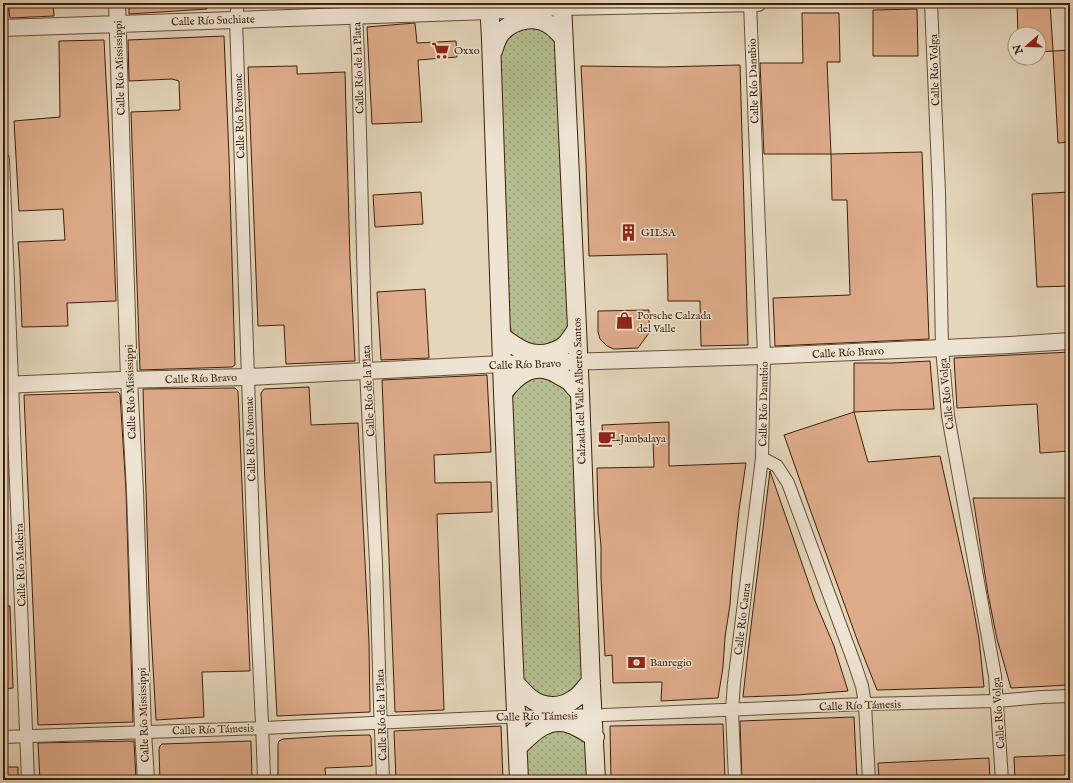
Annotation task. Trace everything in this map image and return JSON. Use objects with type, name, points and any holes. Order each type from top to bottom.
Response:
[{"type":"main road","name":"Calzada del Valle Alberto Santos","points":[[562,5],[596,780]]},
{"type":"main road","points":[[489,7],[519,780]]},
{"type":"main road","points":[[492,58],[495,45],[501,32],[512,23],[526,19],[538,20],[549,24],[564,38]]},
{"type":"main road","points":[[501,336],[525,352],[539,354],[548,353],[568,343],[577,329]]},
{"type":"main road","points":[[503,393],[511,383],[524,372],[534,369],[545,369],[555,372],[569,381],[580,393]]},
{"type":"main road","points":[[515,683],[530,698],[537,702],[544,705],[559,706],[576,699],[591,681]]},
{"type":"main road","points":[[518,748],[536,730],[544,725],[554,722],[565,722],[574,725],[594,737]]},
{"type":"street","name":"Calle Río Mississippi","points":[[117,3],[129,380],[135,491],[146,780]]},
{"type":"street","name":"Calle Río Potomac","points":[[238,3],[236,19],[247,377],[264,780]]},
{"type":"street","name":"Calle Río Danubio","points":[[750,3],[764,356],[762,458],[777,466],[788,483],[862,686],[865,704],[869,780]]},
{"type":"street","name":"Calle Río Suchiate","points":[[3,28],[236,19],[355,9],[758,3]]},
{"type":"street","name":"Calle Río Volga","points":[[931,3],[939,193],[942,348],[949,423],[996,676],[1002,780]]},
{"type":"street","name":"Calle Río de la Plata","points":[[355,9],[358,54],[366,371],[376,563],[383,780]]},
{"type":"street","name":"Calle Río Madeira","points":[[3,159],[8,385],[28,780]]},
{"type":"street","name":"Calle Río Bravo","points":[[8,385],[247,377],[502,364],[764,356],[1070,341]]},
{"type":"street","name":"Calle Río Caura","points":[[735,780],[732,710],[762,458]]},
{"type":"street","name":"Calle Río Támesis","points":[[3,737],[865,704],[997,701],[1070,696]]},
{"type":"green space","points":[[525,20],[556,32],[573,327],[546,351],[515,339],[508,321],[498,47]]},
{"type":"green space","points":[[535,376],[553,376],[576,397],[587,674],[577,691],[562,700],[532,693],[522,679],[511,401],[520,384]]},
{"type":"green space","points":[[550,726],[587,737],[592,780],[526,780],[525,756],[533,737]]},
{"type":"building","points":[[8,3],[53,3],[54,16],[10,18]]},
{"type":"building","points":[[129,3],[206,3],[207,9],[129,14]]},
{"type":"building","points":[[1050,3],[1053,51],[1047,51],[1047,26],[1018,26],[1017,4]]},
{"type":"building","points":[[917,9],[918,56],[873,56],[873,10]]},
{"type":"building","points":[[802,13],[839,13],[840,62],[827,62],[831,154],[764,154],[760,63],[803,63]]},
{"type":"building","points":[[415,23],[417,43],[456,41],[457,57],[418,60],[422,122],[372,124],[367,27]]},
{"type":"building","points":[[224,36],[235,365],[232,367],[140,370],[131,112],[180,110],[179,81],[172,79],[129,81],[128,40]]},
{"type":"building","points":[[104,40],[116,301],[67,303],[68,326],[22,327],[18,242],[65,240],[63,209],[19,211],[14,121],[60,117],[59,41]]},
{"type":"building","points":[[1070,50],[1070,142],[1058,143],[1053,51]]},
{"type":"building","points":[[740,65],[748,345],[701,346],[700,301],[668,301],[667,254],[589,256],[581,66],[662,67]]},
{"type":"building","points":[[297,66],[297,74],[345,72],[350,260],[355,361],[286,364],[284,325],[258,326],[248,67]]},
{"type":"building","points":[[922,152],[929,339],[775,346],[773,298],[850,295],[847,200],[832,200],[831,154]]},
{"type":"building","points":[[421,192],[423,224],[375,227],[373,195]]},
{"type":"building","points":[[1070,192],[1070,286],[1037,287],[1032,194]]},
{"type":"building","points":[[425,289],[429,358],[381,360],[377,292]]},
{"type":"building","name":"Porsche Calzada del Valle","points":[[649,310],[649,333],[638,348],[614,349],[607,346],[600,339],[598,332],[598,311]]},
{"type":"building","points":[[1070,352],[1070,451],[1040,453],[1037,404],[957,408],[954,358]]},
{"type":"building","points":[[930,361],[934,409],[854,412],[854,363]]},
{"type":"building","points":[[487,375],[491,452],[434,455],[435,483],[491,482],[492,512],[437,514],[444,710],[395,712],[382,380]]},
{"type":"building","points":[[309,387],[311,425],[358,423],[369,642],[370,712],[277,716],[261,393],[264,389]]},
{"type":"building","points":[[235,388],[238,391],[250,671],[202,672],[204,717],[156,720],[149,595],[143,389]]},
{"type":"building","points":[[118,392],[120,394],[126,491],[133,722],[38,725],[24,395]]},
{"type":"building","points":[[854,412],[868,462],[940,456],[971,595],[979,639],[984,687],[877,690],[858,642],[784,435]]},
{"type":"building","points":[[669,422],[669,466],[746,463],[739,510],[730,605],[718,698],[661,701],[662,682],[613,683],[612,655],[605,656],[597,468],[654,467],[653,439],[603,441],[602,425]]},
{"type":"building","points":[[770,471],[815,601],[834,646],[848,691],[743,697]]},
{"type":"building","points":[[973,498],[1070,498],[1070,685],[1011,688],[997,639],[988,594]]},
{"type":"building","points":[[3,606],[10,606],[13,688],[3,689]]},
{"type":"building","points":[[854,717],[857,780],[742,780],[740,721]]},
{"type":"building","points":[[723,724],[725,780],[611,780],[610,726]]},
{"type":"building","points":[[501,726],[503,780],[396,780],[394,731]]},
{"type":"building","points":[[370,735],[372,766],[325,768],[326,780],[278,780],[278,744],[279,741],[283,739]]},
{"type":"building","points":[[134,741],[136,780],[40,780],[38,743]]},
{"type":"building","points":[[251,741],[252,780],[160,780],[159,750],[162,744]]},
{"type":"building","points":[[1070,755],[1070,780],[1015,780],[1014,757]]},
{"type":"building","points":[[989,758],[990,780],[879,780],[878,763]]},
{"type":"building","points":[[3,767],[18,767],[18,780],[3,780]]},
{"type":"place","name":"Oxxo","points":[[441,50]]},
{"type":"place","name":"GILSA","points":[[628,232]]},
{"type":"place","name":"Porsche Calzada del Valle","points":[[624,321]]},
{"type":"place","name":"Jambalaya","points":[[607,438]]},
{"type":"place","name":"Banregio","points":[[637,662]]}]
